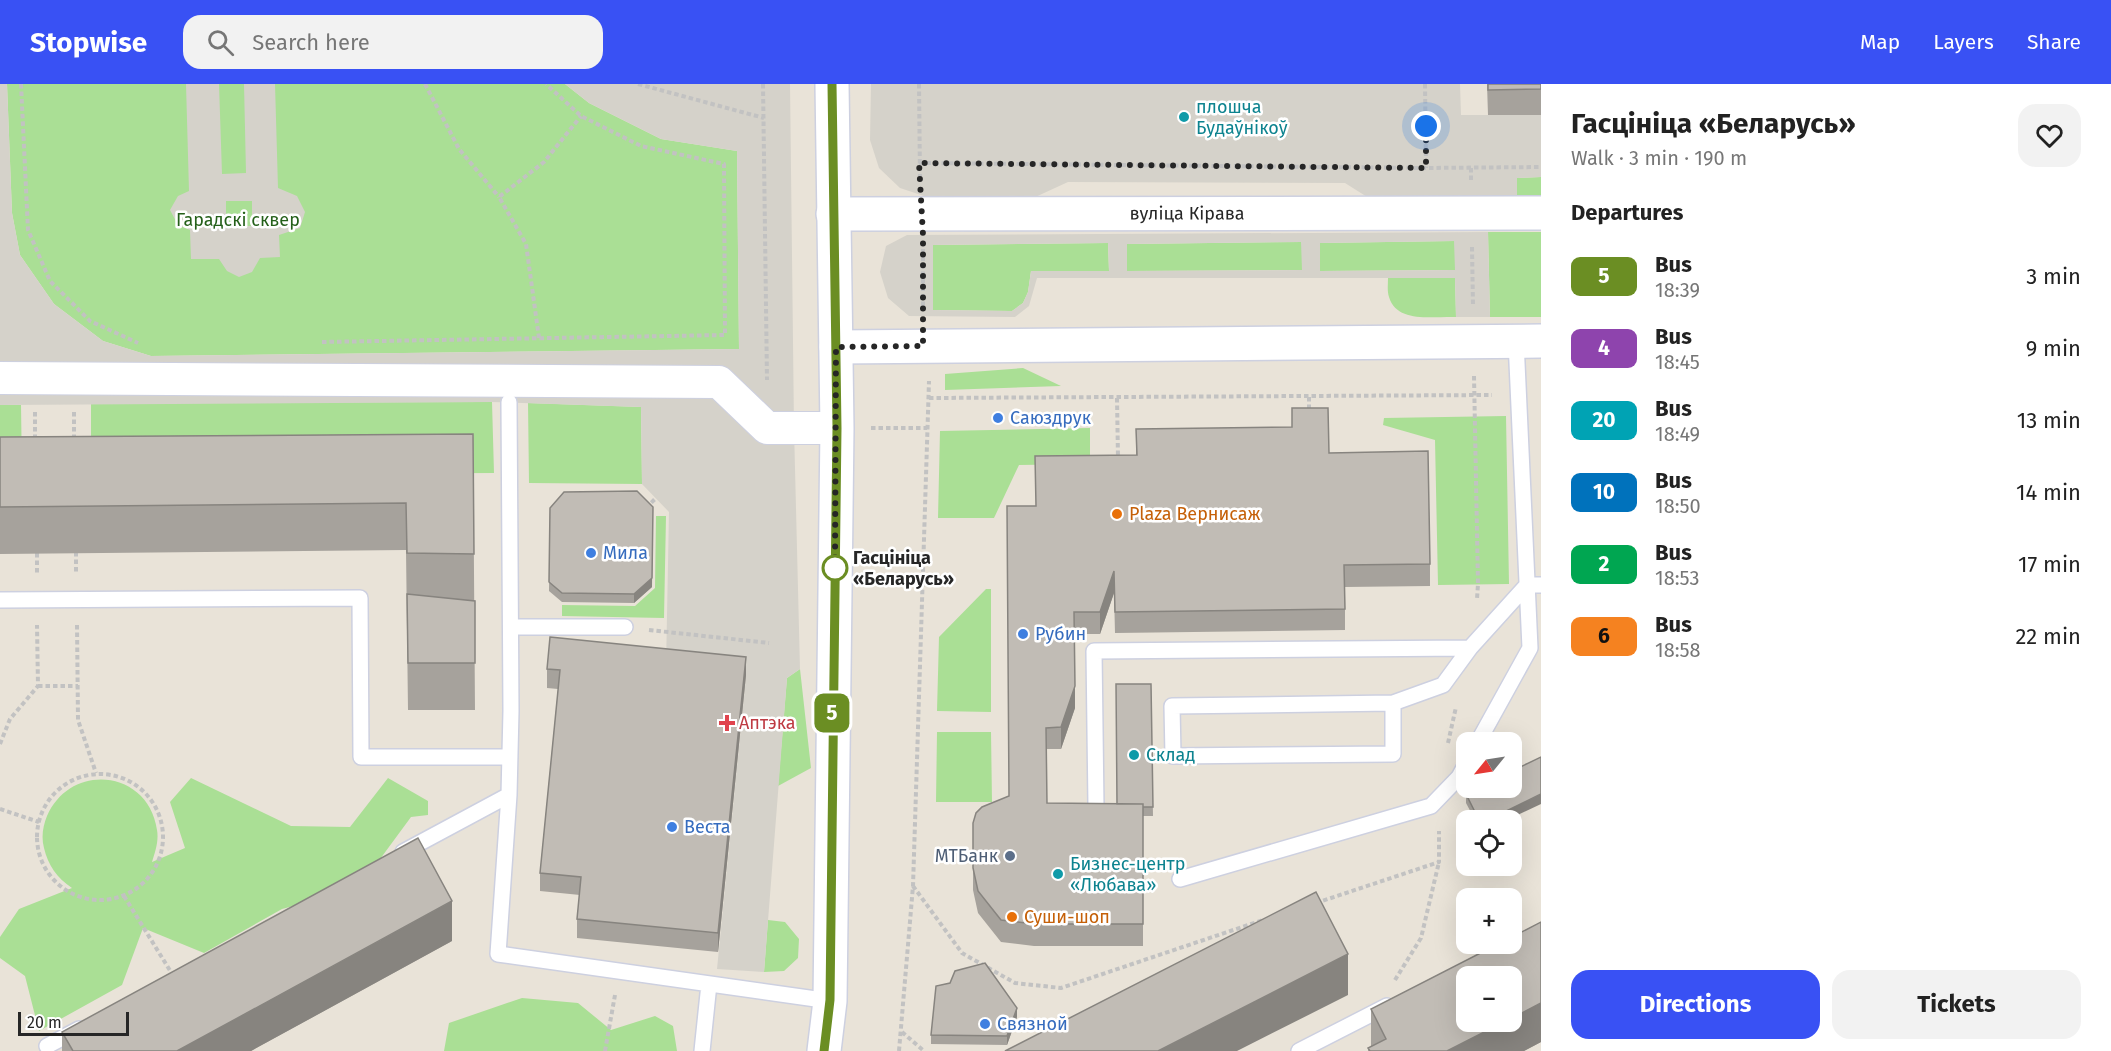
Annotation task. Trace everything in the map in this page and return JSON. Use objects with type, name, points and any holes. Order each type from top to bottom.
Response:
[{"type":"street","points":[[824,1051],[830,1000],[837,428],[832,84]]},
{"type":"street","name":"вуліца Кірава","points":[[833,214],[1541,213]]},
{"type":"street","points":[[836,347],[1528,341]]},
{"type":"street","points":[[0,378],[719,382],[767,428],[837,428]]},
{"type":"lane","points":[[1484,732],[1530,648],[1529,621],[1534,585],[1520,394],[1528,341]]},
{"type":"lane","points":[[509,402],[510,757],[498,954],[830,1000]]},
{"type":"lane","points":[[1393,703],[1393,754],[1173,756],[1172,706],[1393,703],[1443,685],[1470,648],[1534,585]]},
{"type":"lane","points":[[0,600],[360,598],[361,757],[510,757]]},
{"type":"lane","points":[[1529,621],[1541,641]]},
{"type":"lane","points":[[511,627],[625,627]]},
{"type":"lane","points":[[1096,807],[1094,651],[1470,648]]},
{"type":"lane","points":[[1180,879],[1431,806],[1456,780]]},
{"type":"lane","points":[[389,860],[509,795]]},
{"type":"lane","points":[[702,1051],[709,984]]},
{"type":"lane","points":[[1299,1051],[1316,1047],[1405,997]]},
{"type":"lane","points":[[47,1046],[96,1019]]},
{"type":"path","points":[[25,84],[21,84],[28,230],[50,281],[90,321],[144,346]]},
{"type":"path","points":[[425,84],[459,149],[499,197],[526,244],[539,338]]},
{"type":"path","points":[[312,342],[725,335],[724,164],[641,146],[580,116],[546,84]]},
{"type":"path","points":[[638,84],[764,118]]},
{"type":"path","points":[[763,84],[767,428]]},
{"type":"path","points":[[899,1051],[913,886],[929,398],[923,346],[919,84]]},
{"type":"path","points":[[1425,84],[1426,168]]},
{"type":"path","points":[[499,197],[544,162],[580,116]]},
{"type":"path","points":[[919,163],[1541,167]]},
{"type":"path","points":[[1470,648],[1479,584],[1471,168]]},
{"type":"path","points":[[929,398],[1520,394]]},
{"type":"path","points":[[1309,397],[1309,415]]},
{"type":"path","points":[[1117,398],[1118,466]]},
{"type":"path","points":[[74,415],[75,449]]},
{"type":"path","points":[[35,417],[35,450]]},
{"type":"path","points":[[837,428],[927,428]]},
{"type":"path","points":[[645,508],[656,498]]},
{"type":"path","points":[[77,623],[78,720],[96,773]]},
{"type":"path","points":[[0,744],[10,719],[38,686],[38,624]]},
{"type":"path","points":[[625,627],[769,643]]},
{"type":"path","points":[[38,686],[78,686]]},
{"type":"path","points":[[1374,1013],[1421,938],[1439,861],[1439,780],[1457,703]]},
{"type":"path","points":[[96,773],[115,775],[134,783],[148,796],[159,813],[163,832],[162,852],[154,870],[141,885],[124,896],[105,900],[85,898],[67,891],[52,878],[41,861],[37,841],[39,822],[46,803],[59,788],[76,778],[96,773]]},
{"type":"path","points":[[0,809],[39,822]]},
{"type":"path","points":[[1306,906],[1439,861]]},
{"type":"path","points":[[913,886],[962,953],[1015,983],[1061,988],[1272,917]]},
{"type":"path","points":[[124,896],[175,977]]},
{"type":"path","points":[[605,1051],[619,971]]},
{"type":"path","points":[[902,1032],[924,1051]]},
{"type":"green space","name":"Гарадскі сквер","points":[[7,84],[565,84],[589,103],[661,139],[737,151],[739,349],[151,356],[103,341],[54,304],[20,255],[12,213]]},
{"type":"green space","points":[[1541,177],[1541,199],[1517,199],[1517,178]]},
{"type":"green space","points":[[1488,232],[1541,232],[1541,317],[1490,317]]},
{"type":"green space","points":[[1455,241],[1455,270],[1320,271],[1320,243]]},
{"type":"green space","points":[[1302,242],[1302,270],[1127,271],[1127,244]]},
{"type":"green space","points":[[1108,243],[1109,271],[1031,271],[1028,292],[1023,303],[1012,311],[933,310],[933,245]]},
{"type":"green space","points":[[1388,278],[1455,278],[1456,317],[1417,317],[1400,311],[1393,306],[1389,297]]},
{"type":"green space","points":[[1023,368],[1061,386],[945,390],[945,374]]},
{"type":"green space","points":[[492,402],[494,473],[91,475],[91,403]]},
{"type":"green space","points":[[528,403],[641,407],[642,484],[529,483]]},
{"type":"green space","points":[[0,405],[21,405],[22,474],[0,474]]},
{"type":"green space","points":[[1506,416],[1509,584],[1438,585],[1435,440],[1383,425],[1384,418]]},
{"type":"green space","points":[[1090,428],[1090,464],[1019,465],[994,518],[938,518],[940,431]]},
{"type":"green space","points":[[656,516],[666,516],[664,618],[562,616],[562,605],[635,606],[655,588]]},
{"type":"green space","points":[[986,589],[991,589],[991,712],[937,711],[939,637]]},
{"type":"green space","points":[[800,669],[811,768],[778,786],[787,678]]},
{"type":"green space","points":[[937,732],[991,732],[992,802],[936,802]]},
{"type":"green space","points":[[191,778],[291,826],[350,827],[388,778],[428,801],[428,815],[411,817],[358,889],[282,909],[204,953],[143,928],[122,985],[39,1031],[25,976],[0,958],[0,937],[19,909],[72,888],[58,875],[46,854],[43,836],[47,816],[58,798],[73,787],[90,780],[108,780],[125,785],[140,795],[151,810],[157,830],[152,862],[185,848],[170,802]]},
{"type":"green space","points":[[768,920],[785,922],[799,939],[798,958],[784,971],[764,972]]},
{"type":"green space","points":[[522,998],[578,1003],[611,1030],[655,1016],[673,1026],[677,1051],[444,1051],[449,1023]]},
{"type":"shaded area","points":[[0,84],[7,84],[12,213],[20,255],[54,304],[103,341],[151,356],[739,349],[737,151],[661,139],[589,103],[565,84],[790,84],[794,428],[800,669],[787,678],[764,972],[717,969],[746,676],[666,667],[669,512],[642,484],[641,407],[492,402],[0,405]]},
{"type":"shaded area","points":[[186,84],[219,84],[222,174],[246,173],[244,84],[275,84],[278,188],[297,196],[305,212],[300,228],[279,235],[280,257],[260,258],[252,272],[239,277],[227,271],[219,259],[191,259],[190,230],[178,225],[170,210],[178,196],[189,191]],"holes":[[[226,201],[252,201],[252,226],[226,226]]]},
{"type":"shaded area","points":[[871,84],[1460,84],[1461,115],[1541,115],[1541,177],[1517,178],[1517,199],[1372,200],[1345,183],[1068,182],[1031,199],[924,196],[900,188],[879,168],[870,140]]},
{"type":"shaded area","points":[[1488,232],[1490,317],[1456,317],[1455,278],[1037,278],[1029,306],[1015,317],[909,316],[888,298],[880,272],[886,246],[907,235]],"holes":[[[1454,241],[1455,270],[1320,271],[1320,243]],[[1301,242],[1302,270],[1127,271],[1127,244]],[[1108,243],[1109,271],[1031,271],[1028,292],[1023,303],[1012,311],[933,310],[933,245]]]},
{"type":"building","points":[[1488,84],[1541,84],[1541,89],[1488,90]]},
{"type":"building","points":[[1292,408],[1328,408],[1329,453],[1428,451],[1430,564],[1344,565],[1345,609],[1115,612],[1114,571],[1100,612],[1074,612],[1075,686],[1061,727],[1046,728],[1047,803],[1143,804],[1143,924],[1034,924],[1001,920],[978,891],[973,868],[973,823],[976,813],[982,807],[1009,796],[1007,506],[1036,506],[1035,456],[1137,455],[1136,429],[1292,427]]},
{"type":"building","points":[[473,434],[474,554],[407,553],[406,503],[0,507],[0,437]]},
{"type":"building","points":[[637,491],[653,507],[652,578],[634,594],[562,593],[549,582],[550,508],[564,492]]},
{"type":"building","points":[[407,594],[475,601],[475,663],[408,663]]},
{"type":"building","points":[[550,637],[746,657],[718,933],[577,919],[581,877],[540,873],[560,670],[547,669]]},
{"type":"building","name":"Склад","points":[[1116,684],[1151,684],[1153,807],[1143,807],[1143,804],[1117,804]]},
{"type":"building","points":[[1541,757],[1541,794],[1508,810],[1474,810],[1468,798],[1522,798],[1522,766]]},
{"type":"building","points":[[418,838],[452,901],[177,1051],[73,1051],[62,1032]]},
{"type":"building","points":[[1316,892],[1348,954],[1158,1051],[1005,1051]]},
{"type":"building","points":[[1541,922],[1541,1003],[1522,1013],[1522,966],[1456,966],[1456,1032],[1484,1032],[1447,1051],[1370,1051],[1368,1048],[1386,1039],[1371,1009],[1478,954],[1522,954],[1522,932]]},
{"type":"building","points":[[985,963],[1017,1008],[1007,1036],[931,1035],[936,986],[950,983],[955,971]]},
{"type":"bus line","name":"5","points":[[824,1051],[830,1000],[837,428],[832,84]]},
{"type":"place","name":"плошча Будаўнікоў","points":[[1184,117]]},
{"type":"place","name":"Саюздрук","points":[[998,418]]},
{"type":"place","name":"Plaza Вернисаж","points":[[1117,514]]},
{"type":"place","name":"Мила","points":[[591,553]]},
{"type":"place","name":"Гасцініца «Беларусь»","points":[[835,568]]},
{"type":"place","name":"Рубин","points":[[1023,634]]},
{"type":"place","name":"Аптэка","points":[[727,723]]},
{"type":"place","name":"Склад","points":[[1134,755]]},
{"type":"place","name":"Веста","points":[[672,827]]},
{"type":"place","name":"МТБанк","points":[[1010,856]]},
{"type":"place","name":"Бизнес-центр «Любава»","points":[[1058,874]]},
{"type":"place","name":"Суши-шоп","points":[[1012,917]]},
{"type":"place","name":"Связной","points":[[985,1024]]},
{"type":"route","points":[[835,568],[836,347],[923,346],[923,235],[919,163],[1426,168],[1426,126]]}]
